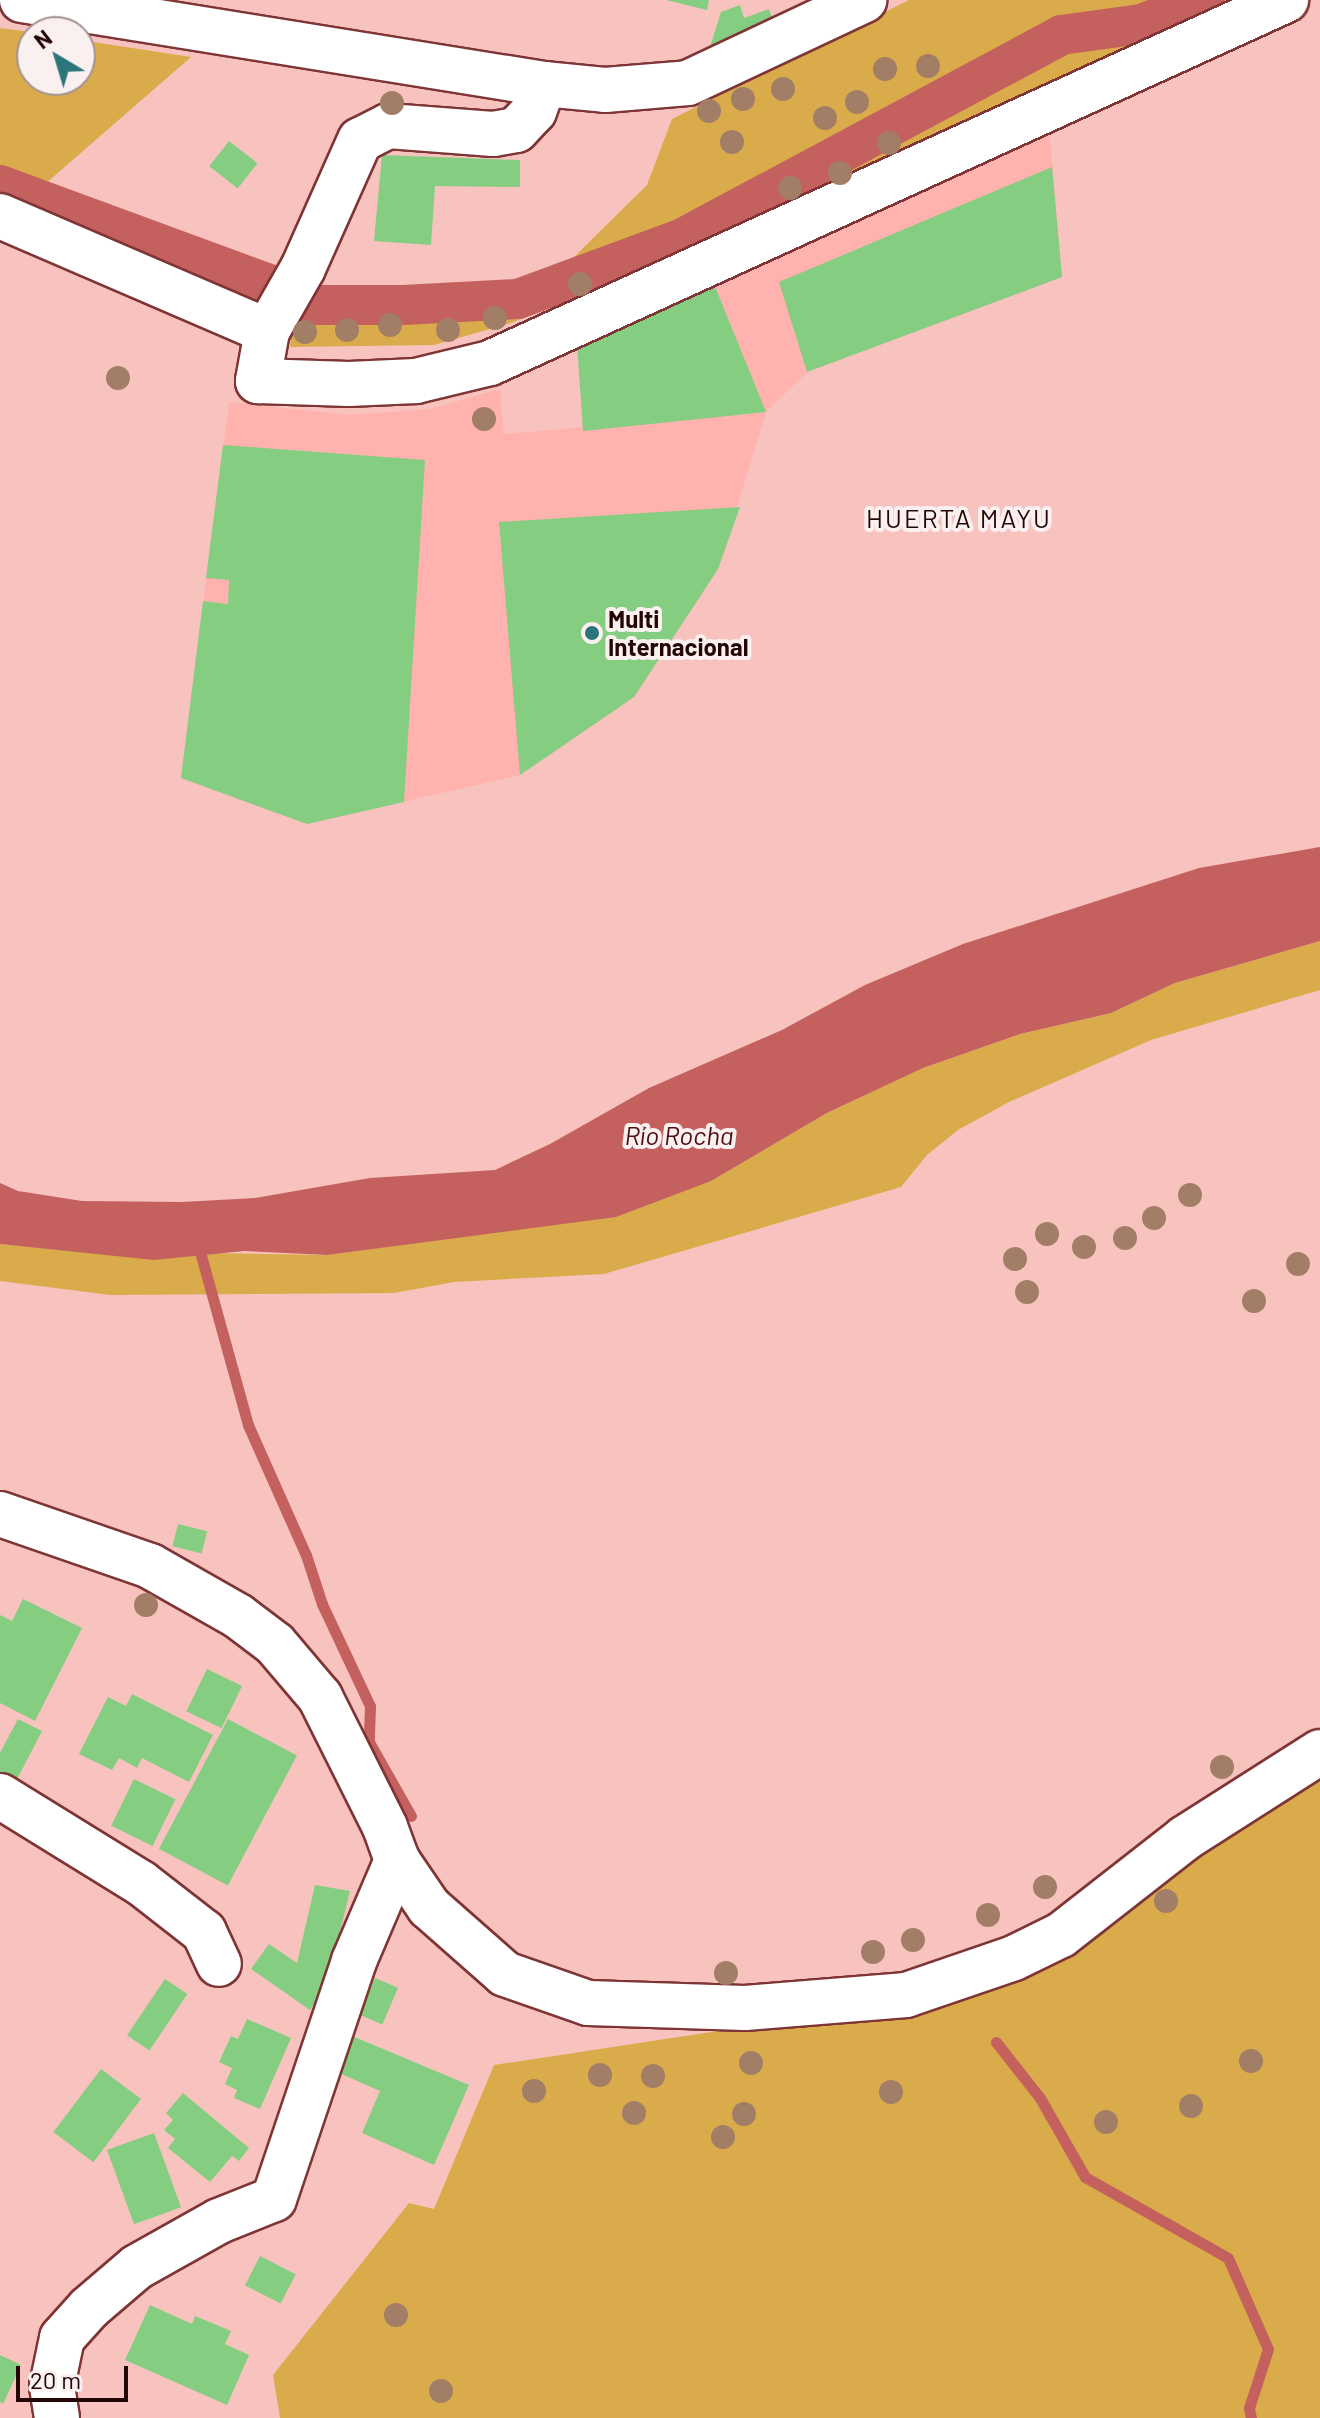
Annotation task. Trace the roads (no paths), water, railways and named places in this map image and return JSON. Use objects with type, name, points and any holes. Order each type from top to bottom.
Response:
[{"type":"street","points":[[24,0],[544,84],[605,90],[688,83],[864,0]]},
{"type":"street","points":[[544,84],[534,111],[516,130],[493,134],[388,126],[360,140],[303,268],[267,331],[258,381],[349,384],[416,381],[490,363],[1286,0]]},
{"type":"street","points":[[0,216],[267,331]]},
{"type":"street","points":[[0,1514],[150,1566],[238,1616],[275,1644],[320,1697],[385,1827],[397,1860],[429,1907],[505,1974],[588,2003],[745,2008],[906,1995],[1014,1958],[1061,1935],[1185,1838],[1320,1752]]},
{"type":"street","points":[[0,1796],[141,1883],[204,1932],[219,1964]]},
{"type":"street","points":[[57,2418],[52,2386],[62,2338],[89,2308],[137,2267],[219,2221],[274,2199],[354,1961],[397,1860]]},
{"type":"water","name":"Río Rocha","points":[[1320,847],[1320,941],[1175,983],[1111,1013],[1020,1034],[923,1068],[827,1113],[711,1181],[616,1217],[327,1255],[244,1251],[154,1260],[0,1244],[0,1183],[18,1191],[82,1201],[182,1202],[255,1198],[370,1178],[495,1170],[550,1144],[649,1088],[782,1030],[865,985],[963,944],[1199,868]]},
{"type":"waterway","points":[[314,305],[403,305],[518,299],[683,238],[1061,35],[1141,24],[1205,0]]},
{"type":"waterway","points":[[0,185],[269,284]]},
{"type":"waterway","points":[[197,1241],[248,1425],[306,1555],[322,1604],[370,1706],[369,1742],[411,1816]]},
{"type":"waterway","points":[[996,2042],[1040,2098],[1085,2177],[1228,2258],[1268,2349],[1249,2408],[1251,2418]]},
{"type":"place","name":"Multi Internacional","points":[[592,633]]},
{"type":"district","name":"HUERTA MAYU","points":[[959,518]]}]
